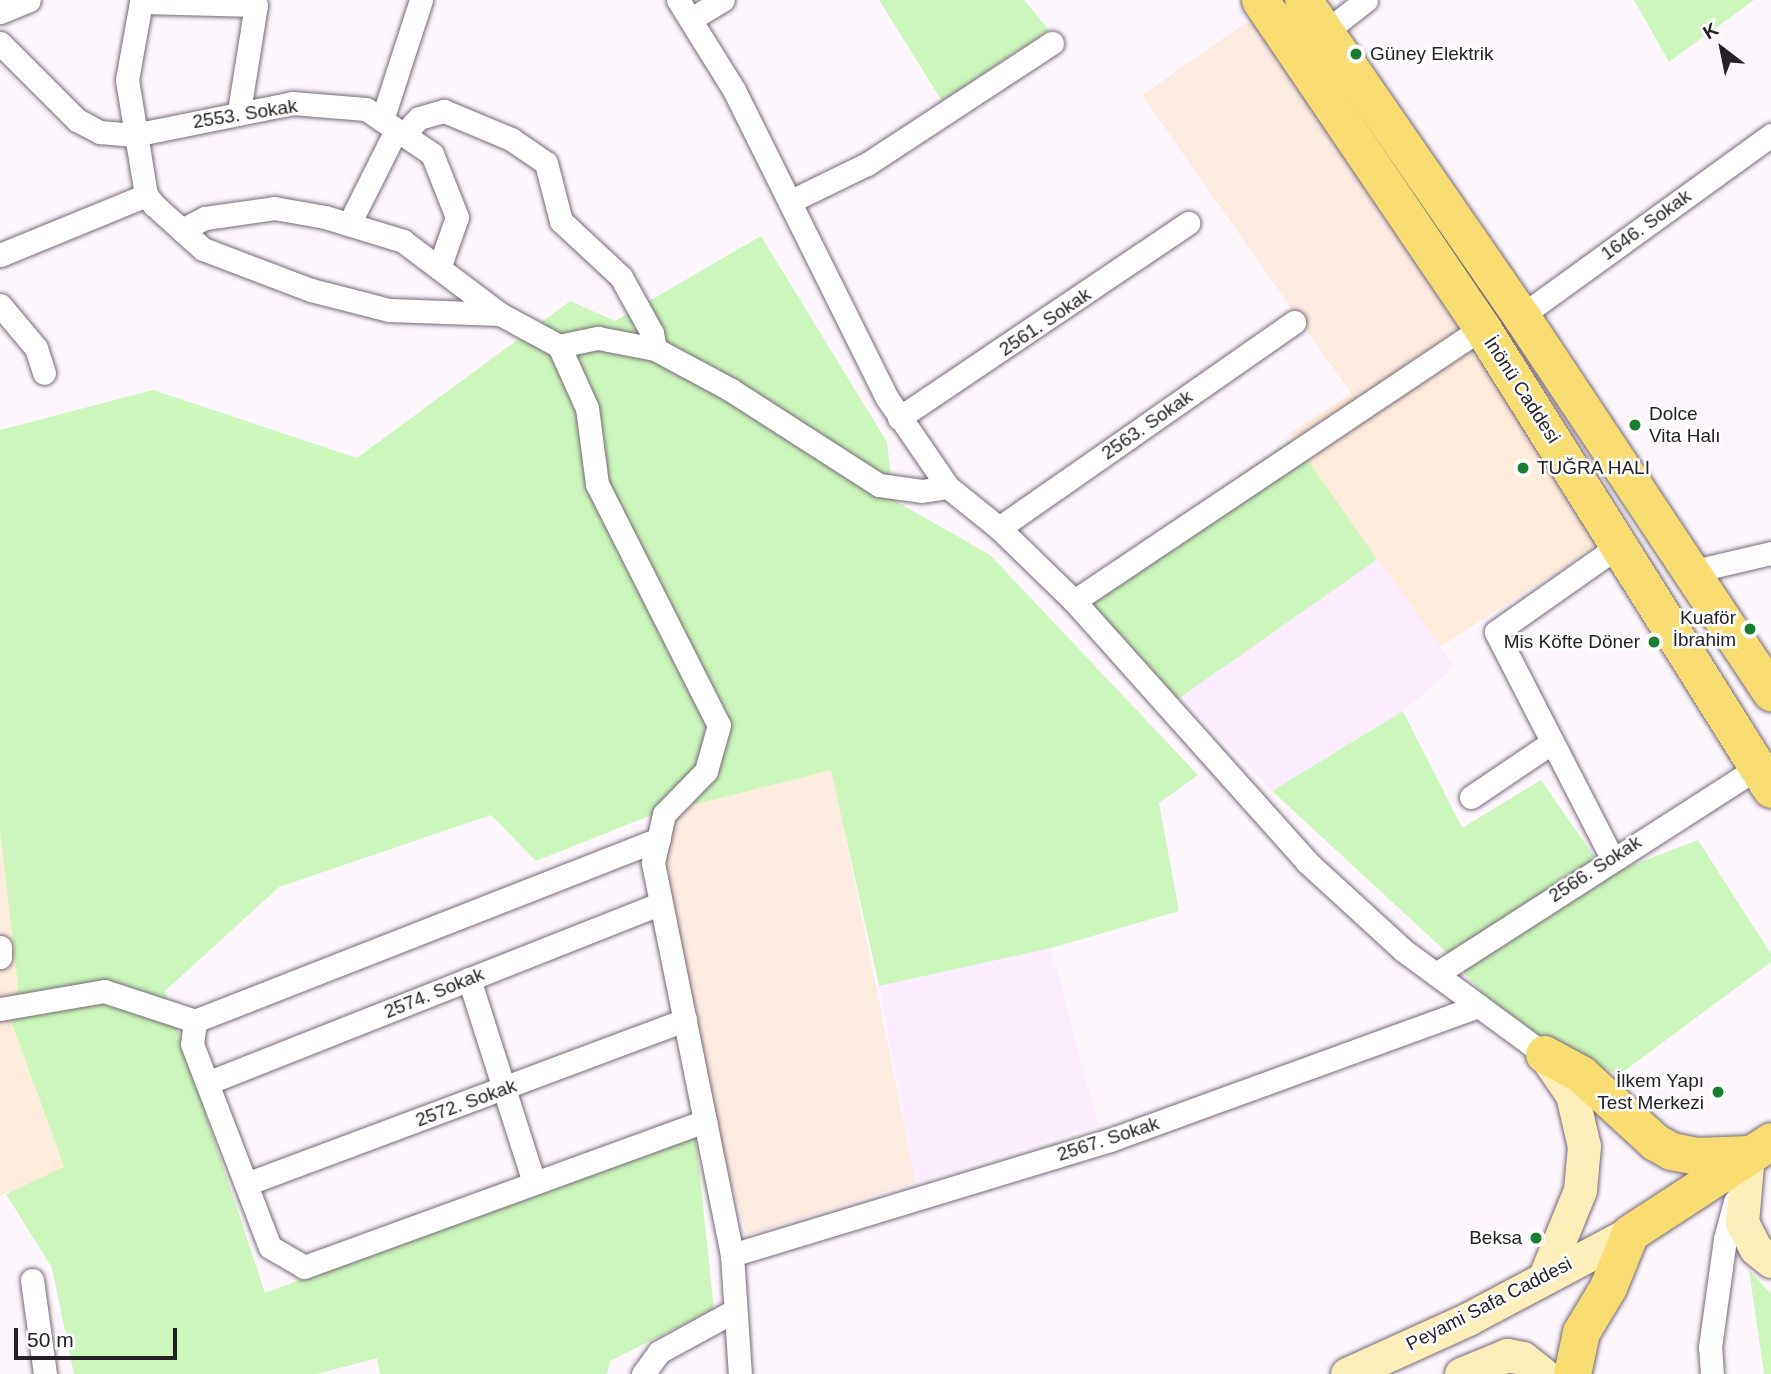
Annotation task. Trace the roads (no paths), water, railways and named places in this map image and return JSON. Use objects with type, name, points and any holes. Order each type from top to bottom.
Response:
[{"type":"main road","name":"İnönü Caddesi","points":[[1259,0],[1482,328],[1621,544],[1764,778]]},
{"type":"main road","name":"İnönü Caddesi","points":[[1303,0],[1767,678]]},
{"type":"main road","points":[[1544,1054],[1581,1074],[1655,1142],[1671,1151],[1760,1148],[1742,1222],[1756,1249],[1771,1261]]},
{"type":"main road","points":[[1544,1054],[1572,1095],[1584,1146],[1580,1189],[1545,1276]]},
{"type":"main road","name":"Peyami Safa Caddesi","points":[[1347,1374],[1468,1320],[1545,1276],[1630,1233],[1760,1148]]},
{"type":"main road","points":[[1572,1374],[1581,1332],[1608,1287],[1630,1233]]},
{"type":"main road","points":[[1461,1374],[1507,1355],[1523,1358],[1543,1374]]},
{"type":"street","points":[[0,12],[29,0]]},
{"type":"street","points":[[349,224],[393,128],[421,0]]},
{"type":"street","points":[[678,0],[734,90],[899,418],[947,487],[999,528],[1074,601],[1307,862],[1436,974],[1544,1054]]},
{"type":"street","points":[[691,19],[723,0]]},
{"type":"street","points":[[1325,32],[1366,0]]},
{"type":"street","points":[[239,111],[256,5],[141,2],[127,80],[134,135],[146,195],[182,230],[204,249],[311,290],[389,310],[500,314]]},
{"type":"street","name":"2553. Sokak","points":[[0,43],[77,120],[100,132],[134,135],[239,111],[292,103],[366,109],[432,154],[457,217],[439,268]]},
{"type":"street","points":[[791,201],[867,164],[1052,43]]},
{"type":"street","points":[[393,128],[444,111],[510,139],[546,163],[561,221],[621,277],[652,333],[655,349]]},
{"type":"street","name":"1646. Sokak","points":[[1521,316],[1771,135]]},
{"type":"street","points":[[0,255],[146,195]]},
{"type":"street","points":[[182,230],[205,218],[274,208],[349,224],[403,241],[500,314],[559,346],[587,408],[597,484],[719,725],[706,771],[664,814],[653,863],[732,1255],[733,1312],[740,1374]]},
{"type":"street","name":"2561. Sokak","points":[[899,418],[1188,223]]},
{"type":"street","points":[[0,305],[36,348],[44,373]]},
{"type":"street","name":"2563. Sokak","points":[[999,528],[1294,322]]},
{"type":"street","points":[[1074,601],[1482,328]]},
{"type":"street","points":[[559,346],[598,338],[655,349],[731,390],[879,485],[922,491],[947,487]]},
{"type":"street","points":[[1612,858],[1496,632],[1621,544]]},
{"type":"street","points":[[1694,571],[1771,554]]},
{"type":"street","points":[[1471,797],[1551,743]]},
{"type":"street","name":"2566. Sokak","points":[[1436,974],[1612,858],[1764,778]]},
{"type":"street","points":[[0,1009],[104,991],[195,1021],[659,839]]},
{"type":"street","name":"2574. Sokak","points":[[207,1083],[661,903]]},
{"type":"street","points":[[0,947],[0,957]]},
{"type":"street","points":[[469,979],[534,1183]]},
{"type":"street","name":"2567. Sokak","points":[[732,1255],[1110,1140],[1478,1006]]},
{"type":"street","name":"2572. Sokak","points":[[246,1184],[685,1020]]},
{"type":"street","points":[[195,1021],[192,1044],[270,1247],[304,1267],[705,1121]]},
{"type":"street","points":[[1712,1374],[1710,1347],[1725,1239],[1760,1148]]},
{"type":"street","points":[[32,1280],[45,1374]]},
{"type":"street","points":[[643,1374],[659,1352],[733,1312]]},
{"type":"place","name":"Güney Elektrik","points":[[1356,54]]},
{"type":"place","name":"Dolce Vita Halı","points":[[1635,425]]},
{"type":"place","name":"TUĞRA HALI","points":[[1523,468]]},
{"type":"place","name":"Kuaför İbrahim","points":[[1750,629]]},
{"type":"place","name":"Mis Köfte Döner","points":[[1654,642]]},
{"type":"place","name":"İlkem Yapı Test Merkezi","points":[[1718,1092]]},
{"type":"place","name":"Beksa","points":[[1536,1238]]}]
